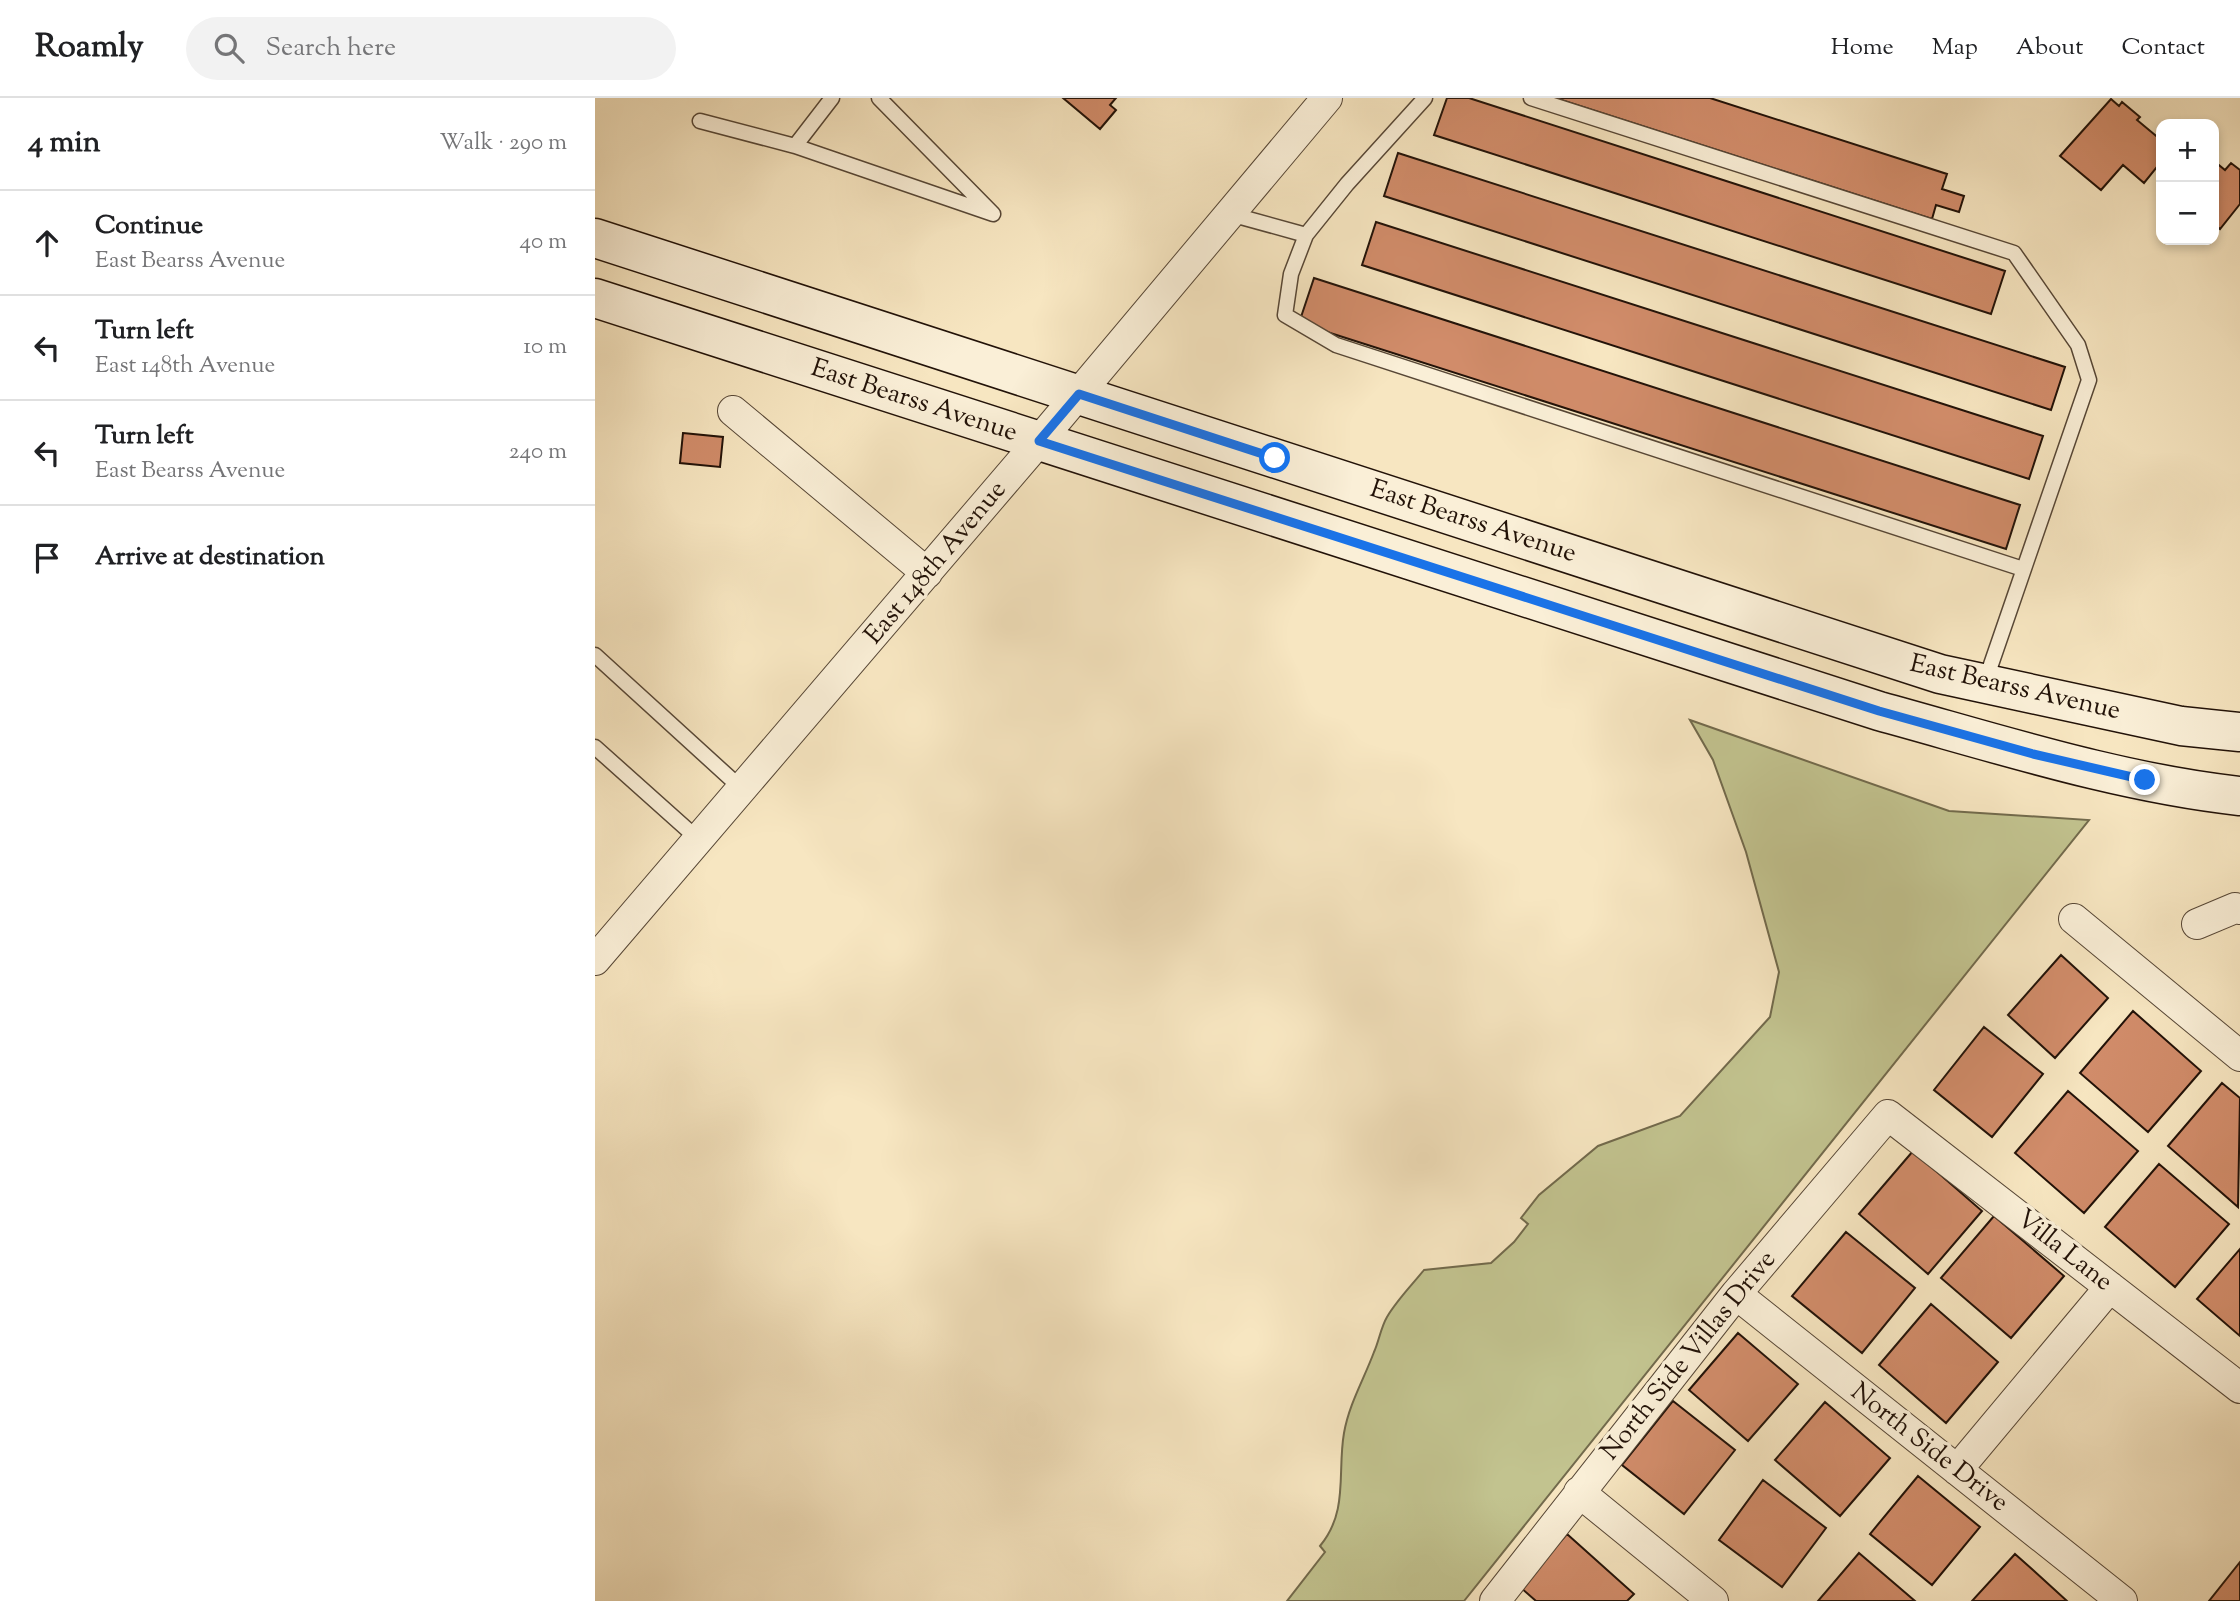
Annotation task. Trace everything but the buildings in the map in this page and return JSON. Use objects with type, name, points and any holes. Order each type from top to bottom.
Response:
[{"type":"main road","name":"East Bearss Avenue","points":[[595,238],[1940,674],[2181,726],[2240,732]]},
{"type":"main road","name":"East Bearss Avenue","points":[[595,298],[1879,711],[2108,772],[2210,793],[2240,796]]},
{"type":"street","name":"East 148th Avenue","points":[[595,960],[927,573],[1327,98]]},
{"type":"street","points":[[733,411],[927,573]]},
{"type":"street","points":[[2197,923],[2235,908],[2240,909]]},
{"type":"street","points":[[2074,919],[2240,1056]]},
{"type":"street","name":"Villa Lane","points":[[1888,1115],[2240,1388]]},
{"type":"street","name":"North Side Villas Drive","points":[[1495,1601],[1736,1294],[1888,1115]]},
{"type":"street","points":[[1957,1470],[2111,1287]]},
{"type":"street","name":"North Side Drive","points":[[1736,1294],[2122,1601]]},
{"type":"street","points":[[1579,1492],[1713,1601]]},
{"type":"lane","points":[[795,146],[832,98]]},
{"type":"lane","points":[[700,121],[795,146],[993,214],[879,98]]},
{"type":"lane","points":[[1425,98],[1347,184],[1306,235],[1291,274],[1285,315],[1336,345],[2023,569]]},
{"type":"lane","points":[[1531,98],[2014,253],[2078,345],[2089,380],[1985,683]]},
{"type":"lane","points":[[1230,214],[1306,235]]},
{"type":"lane","points":[[595,654],[742,789]]},
{"type":"lane","points":[[595,747],[699,840]]},
{"type":"green space","points":[[1690,720],[1949,811],[2089,820],[1464,1601],[1287,1601],[1325,1552],[1320,1546],[1335,1519],[1340,1491],[1342,1448],[1349,1412],[1385,1321],[1424,1270],[1491,1263],[1514,1242],[1528,1224],[1521,1218],[1539,1195],[1598,1146],[1680,1116],[1770,1017],[1779,972],[1746,852],[1713,760]]},
{"type":"route","points":[[1275,458],[1079,394],[1039,441],[1879,711],[2033,754],[2145,780]]}]
